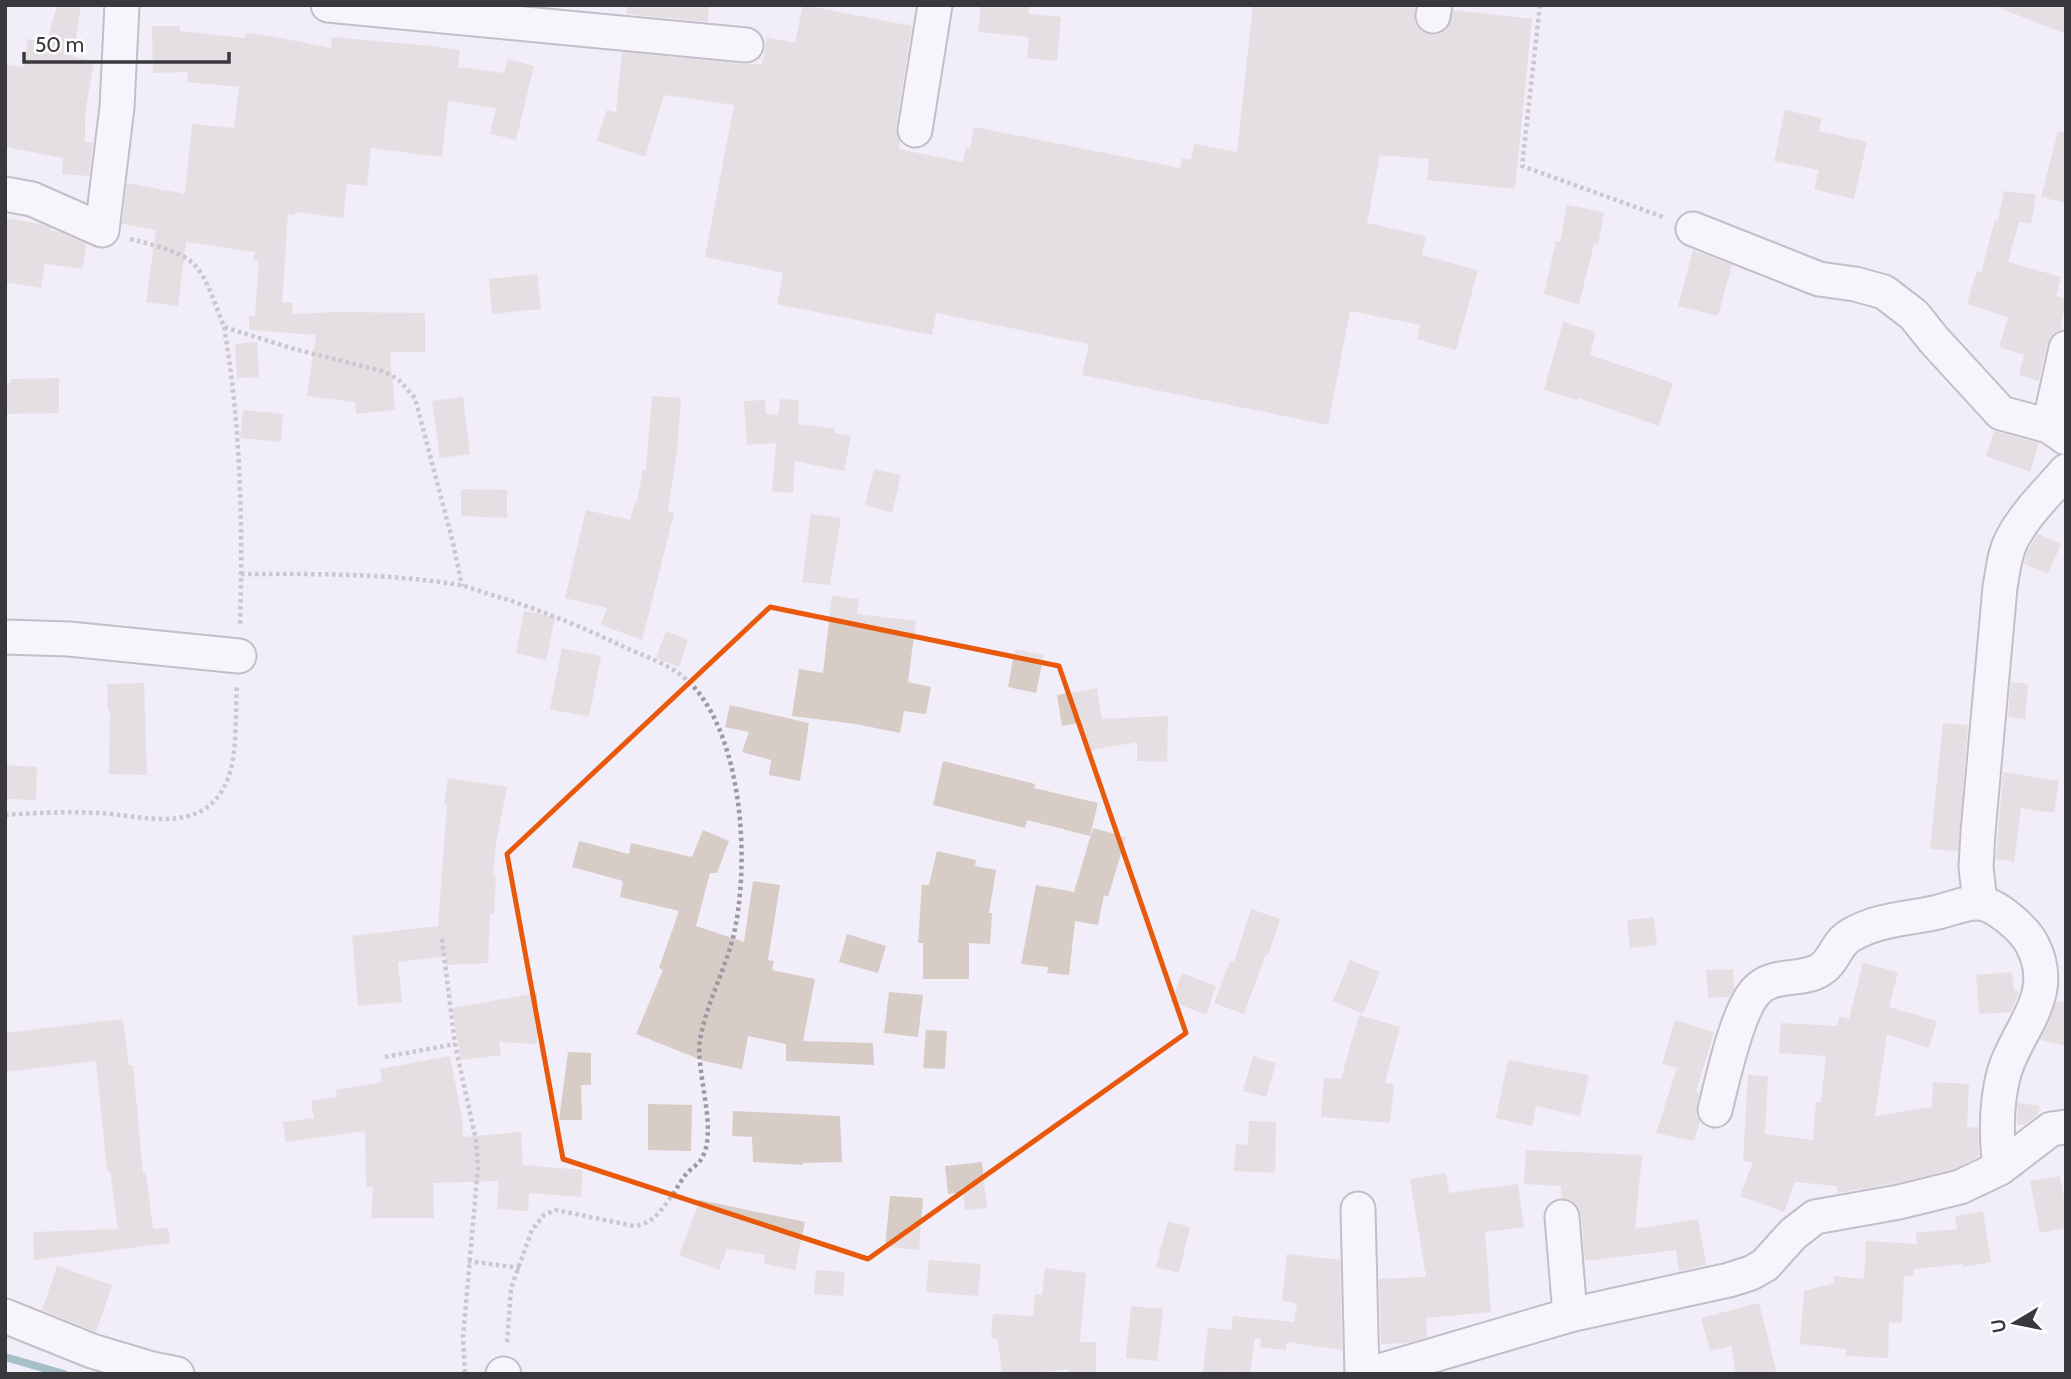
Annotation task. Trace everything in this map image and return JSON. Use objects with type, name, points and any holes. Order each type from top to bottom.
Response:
[{"type":"street","points":[[5,194],[32,199],[102,230],[117,107],[122,5]]},
{"type":"street","points":[[328,5],[746,45]]},
{"type":"street","points":[[915,130],[935,5]]},
{"type":"street","points":[[1693,229],[1819,279],[1855,284],[1884,292],[1914,314],[2001,414],[2057,432],[2066,348]]},
{"type":"street","points":[[1980,902],[1976,867],[1978,832],[2004,562],[2011,541],[2024,521],[2066,471]]},
{"type":"street","points":[[5,637],[69,639],[239,656]]},
{"type":"street","points":[[1715,1110],[1725,1066],[1745,1010],[1753,993],[1762,984],[1822,969],[1844,939],[1865,928],[1895,919],[1980,902],[2002,913],[2022,931],[2032,945],[2040,979],[2034,1011],[2003,1077],[1997,1132],[2000,1168]]},
{"type":"street","points":[[1369,1374],[1570,1315],[1729,1280],[1765,1265],[1793,1234],[1815,1217],[1960,1187],[2000,1168],[2040,1135],[2051,1129],[2066,1127]]},
{"type":"street","points":[[1358,1209],[1362,1374]]},
{"type":"street","points":[[1562,1217],[1570,1315]]},
{"type":"street","points":[[5,1316],[92,1350],[177,1374]]},
{"type":"path","points":[[1540,5],[1522,166],[1693,229]]},
{"type":"path","points":[[102,230],[173,250],[191,260],[205,276],[224,327],[294,349],[382,371],[408,388],[415,398],[462,586]]},
{"type":"path","points":[[242,574],[356,574],[462,586],[526,606],[590,631],[677,671],[708,705],[726,743],[736,785],[741,836],[740,876],[733,935],[702,1032],[699,1050],[701,1083],[708,1115],[705,1148],[700,1161],[687,1172],[658,1215],[647,1225],[634,1226],[556,1210],[544,1215],[532,1230],[512,1289],[504,1374]]},
{"type":"path","points":[[5,815],[42,813]]},
{"type":"path","points":[[442,939],[454,1044],[476,1140],[478,1167],[463,1336],[465,1374]]},
{"type":"path","points":[[385,1057],[454,1044]]},
{"type":"path","points":[[468,1261],[520,1268]]},
{"type":"highlighted area","points":[[770,607],[1059,666],[1186,1033],[868,1259],[563,1159],[507,854]]},
{"type":"building","points":[[57,5],[81,5],[73,57],[94,61],[85,114],[85,142],[93,143],[89,176],[62,174],[63,158],[5,147],[5,64],[23,67],[28,39],[47,42]]},
{"type":"building","points":[[627,5],[709,5],[708,22],[626,14]]},
{"type":"building","points":[[803,5],[912,26],[896,127],[899,149],[963,162],[966,148],[970,148],[974,127],[1180,168],[1182,158],[1191,160],[1194,144],[1237,152],[1253,5],[1415,5],[1415,23],[1421,31],[1430,35],[1440,34],[1447,29],[1454,10],[1532,19],[1515,189],[1427,180],[1429,159],[1380,155],[1367,223],[1426,236],[1422,255],[1478,270],[1456,350],[1417,339],[1420,325],[1350,311],[1328,425],[1082,375],[1089,344],[936,313],[932,335],[777,304],[783,273],[705,257],[734,105],[664,95],[645,157],[597,141],[607,110],[616,112],[622,52],[762,64],[767,37],[795,43]]},
{"type":"building","points":[[981,5],[1029,5],[1029,14],[1061,17],[1057,61],[1027,58],[1029,37],[978,32]]},
{"type":"building","points":[[2066,5],[2066,34],[1997,7]]},
{"type":"building","points":[[152,26],[180,26],[180,31],[245,38],[246,33],[331,48],[332,37],[431,46],[460,50],[458,67],[504,73],[508,59],[534,66],[516,140],[490,134],[496,108],[448,101],[442,157],[371,148],[367,186],[347,184],[343,218],[295,212],[295,215],[288,214],[282,302],[293,303],[292,314],[425,313],[425,352],[390,352],[395,410],[356,414],[355,402],[307,396],[316,335],[249,330],[249,316],[255,316],[259,261],[254,261],[255,252],[186,242],[178,306],[146,302],[156,230],[122,224],[127,183],[185,194],[192,124],[234,128],[239,87],[187,82],[188,72],[153,73]]},
{"type":"building","points":[[1785,110],[1822,118],[1819,131],[1867,142],[1854,199],[1814,189],[1819,170],[1774,161]]},
{"type":"building","points":[[2058,131],[2066,132],[2066,203],[2041,197]]},
{"type":"building","points":[[2004,191],[2036,195],[2031,224],[2019,222],[2008,262],[2061,277],[2056,296],[2066,298],[2060,330],[2052,335],[2047,343],[2039,381],[2019,375],[2024,355],[1999,347],[2008,317],[1967,304],[1977,271],[1981,273],[1995,220],[1998,221]]},
{"type":"building","points":[[1567,205],[1604,212],[1598,245],[1594,244],[1579,304],[1544,294],[1556,241],[1560,242]]},
{"type":"building","points":[[5,218],[40,224],[51,228],[50,231],[60,232],[86,244],[83,269],[45,264],[41,288],[5,282]]},
{"type":"building","points":[[1693,250],[1732,265],[1718,316],[1678,306]]},
{"type":"building","points":[[537,274],[541,309],[492,314],[489,279]]},
{"type":"building","points":[[1563,322],[1596,332],[1590,355],[1673,383],[1659,426],[1578,398],[1577,400],[1544,390]]},
{"type":"building","points":[[257,342],[259,377],[237,378],[235,344]]},
{"type":"building","points":[[59,378],[59,413],[5,414],[5,382],[11,383],[11,379]]},
{"type":"building","points":[[652,396],[681,398],[668,511],[674,513],[642,640],[601,625],[607,608],[565,598],[586,510],[630,520],[635,502],[637,503],[643,469],[646,470]]},
{"type":"building","points":[[463,397],[470,454],[440,458],[432,401]]},
{"type":"building","points":[[780,399],[799,400],[798,424],[835,429],[835,433],[851,436],[844,471],[795,461],[793,493],[772,491],[776,443],[747,445],[744,401],[765,400],[766,414],[778,415]]},
{"type":"building","points":[[243,410],[283,414],[281,442],[240,438]]},
{"type":"building","points":[[1994,431],[2039,443],[2030,472],[1986,456]]},
{"type":"building","points":[[874,469],[901,475],[892,513],[865,505]]},
{"type":"building","points":[[461,489],[507,490],[507,518],[461,516]]},
{"type":"building","points":[[811,514],[841,518],[830,585],[802,582]]},
{"type":"building","points":[[2038,534],[2061,544],[2048,574],[2024,564],[2027,552]]},
{"type":"building","points":[[832,596],[859,599],[857,614],[916,621],[908,682],[931,687],[926,714],[904,711],[900,733],[792,716],[799,669],[823,673]]},
{"type":"building","points":[[524,611],[555,617],[546,660],[516,653]]},
{"type":"building","points":[[666,631],[688,640],[679,667],[656,658]]},
{"type":"building","points":[[562,648],[601,656],[589,717],[550,709]]},
{"type":"building","points":[[1015,649],[1044,655],[1036,693],[1008,687]]},
{"type":"building","points":[[2011,682],[2028,684],[2025,719],[2008,717]]},
{"type":"building","points":[[144,683],[147,775],[109,774],[110,710],[107,684]]},
{"type":"building","points":[[1097,688],[1102,719],[1168,716],[1167,762],[1137,761],[1137,742],[1086,751],[1081,722],[1062,726],[1057,695]]},
{"type":"building","points":[[730,705],[809,723],[800,781],[769,775],[771,760],[742,752],[749,732],[725,727]]},
{"type":"building","points":[[1943,723],[1968,725],[1958,851],[1930,849]]},
{"type":"building","points":[[943,761],[1035,784],[1034,788],[1098,803],[1090,836],[1027,820],[1025,828],[933,805]]},
{"type":"building","points":[[5,765],[37,767],[36,800],[5,799]]},
{"type":"building","points":[[2003,772],[2059,781],[2054,813],[2021,808],[2014,862],[1996,859]]},
{"type":"building","points":[[448,778],[507,787],[496,844],[493,875],[496,876],[494,914],[490,913],[488,963],[446,965],[446,956],[398,962],[402,1002],[358,1006],[352,936],[438,926],[447,804],[444,804]]},
{"type":"building","points":[[1093,828],[1126,837],[1108,897],[1104,895],[1098,925],[1075,921],[1069,975],[1047,973],[1048,967],[1021,964],[1036,885],[1074,892]]},
{"type":"building","points":[[703,830],[729,841],[717,873],[710,873],[696,926],[744,942],[753,881],[780,885],[768,960],[774,961],[772,970],[815,979],[803,1041],[873,1043],[874,1065],[786,1061],[786,1044],[748,1036],[742,1069],[704,1061],[636,1034],[663,970],[659,968],[679,911],[620,897],[623,881],[572,867],[579,841],[629,854],[631,843],[692,857]]},
{"type":"building","points":[[937,851],[976,860],[975,866],[996,870],[989,913],[992,913],[990,944],[969,943],[969,979],[923,979],[923,943],[918,943],[922,885],[929,885]]},
{"type":"building","points":[[1251,909],[1280,919],[1244,1014],[1214,1003],[1230,961],[1234,962]]},
{"type":"building","points":[[1654,917],[1657,945],[1630,948],[1627,920]]},
{"type":"building","points":[[847,934],[886,946],[878,973],[839,962]]},
{"type":"building","points":[[1350,960],[1380,972],[1363,1014],[1333,1001]]},
{"type":"building","points":[[1863,963],[1898,972],[1889,1007],[1937,1021],[1929,1048],[1887,1034],[1875,1116],[1932,1107],[1933,1082],[1969,1084],[1967,1128],[1978,1127],[1979,1156],[1954,1169],[1838,1193],[1837,1186],[1795,1182],[1784,1212],[1740,1196],[1753,1162],[1743,1161],[1748,1075],[1768,1076],[1765,1134],[1813,1140],[1816,1102],[1821,1102],[1826,1056],[1779,1053],[1781,1023],[1837,1026],[1839,1017],[1849,1019]]},
{"type":"building","points":[[1733,969],[1734,989],[1729,997],[1708,998],[1706,970]]},
{"type":"building","points":[[2012,972],[2014,990],[2019,992],[2011,1012],[1979,1014],[1976,975]]},
{"type":"building","points":[[1182,973],[1216,986],[1206,1015],[1171,1001]]},
{"type":"building","points":[[889,992],[923,995],[918,1037],[884,1033]]},
{"type":"building","points":[[537,993],[537,1044],[499,1042],[501,1055],[461,1060],[452,1008]]},
{"type":"building","points":[[2057,1001],[2066,1003],[2066,1046],[2040,1040]]},
{"type":"building","points":[[1359,1015],[1400,1027],[1385,1083],[1394,1084],[1390,1123],[1321,1117],[1324,1078],[1341,1079]]},
{"type":"building","points":[[123,1019],[129,1066],[133,1065],[143,1174],[146,1173],[153,1229],[168,1228],[170,1243],[34,1260],[33,1232],[118,1229],[110,1171],[107,1171],[96,1061],[5,1072],[5,1033]]},
{"type":"building","points":[[1675,1020],[1714,1032],[1696,1092],[1699,1093],[1696,1115],[1700,1122],[1694,1141],[1656,1133],[1677,1068],[1662,1064]]},
{"type":"building","points":[[926,1030],[947,1031],[945,1069],[923,1068]]},
{"type":"building","points":[[568,1052],[591,1053],[591,1085],[581,1085],[582,1120],[559,1120]]},
{"type":"building","points":[[450,1056],[463,1137],[521,1132],[523,1165],[583,1170],[581,1197],[529,1193],[528,1211],[497,1209],[499,1181],[433,1183],[434,1218],[371,1218],[373,1187],[366,1187],[365,1131],[286,1142],[283,1122],[314,1118],[311,1101],[337,1097],[336,1090],[382,1082],[380,1069]]},
{"type":"building","points":[[1253,1056],[1276,1063],[1266,1097],[1243,1091]]},
{"type":"building","points":[[1508,1060],[1589,1075],[1580,1116],[1536,1106],[1532,1126],[1496,1118]]},
{"type":"building","points":[[2018,1103],[2040,1106],[2038,1114],[2024,1125],[2017,1124]]},
{"type":"building","points":[[648,1104],[692,1105],[691,1151],[648,1150]]},
{"type":"building","points":[[733,1111],[840,1116],[842,1162],[803,1165],[753,1162],[752,1137],[732,1136]]},
{"type":"building","points":[[1249,1121],[1276,1122],[1275,1173],[1234,1171],[1236,1144],[1248,1145]]},
{"type":"building","points":[[1526,1150],[1642,1155],[1635,1229],[1698,1219],[1706,1265],[1679,1271],[1676,1250],[1585,1261],[1578,1207],[1571,1200],[1562,1198],[1561,1186],[1524,1184]]},
{"type":"building","points":[[982,1162],[987,1208],[965,1210],[963,1192],[948,1194],[945,1166]]},
{"type":"building","points":[[1446,1173],[1449,1193],[1518,1184],[1524,1227],[1485,1232],[1491,1312],[1426,1318],[1427,1337],[1408,1343],[1381,1344],[1379,1279],[1426,1277],[1410,1179]]},
{"type":"building","points":[[2060,1176],[2066,1208],[2066,1228],[2040,1233],[2030,1181]]},
{"type":"building","points":[[890,1196],[923,1198],[919,1250],[885,1247]]},
{"type":"building","points":[[700,1200],[805,1222],[795,1270],[764,1264],[765,1255],[727,1249],[719,1270],[679,1255]]},
{"type":"building","points":[[1983,1211],[1991,1262],[1963,1267],[1963,1264],[1914,1269],[1913,1276],[1904,1276],[1902,1323],[1889,1322],[1888,1358],[1846,1356],[1846,1349],[1800,1344],[1804,1291],[1835,1283],[1833,1276],[1864,1279],[1866,1241],[1917,1244],[1916,1233],[1957,1229],[1955,1216]]},
{"type":"building","points":[[1168,1221],[1190,1227],[1179,1273],[1156,1267]]},
{"type":"building","points":[[1287,1254],[1340,1260],[1342,1350],[1287,1342],[1286,1350],[1260,1347],[1261,1339],[1255,1338],[1250,1374],[1203,1372],[1208,1328],[1231,1330],[1233,1316],[1294,1322],[1297,1304],[1282,1300]]},
{"type":"building","points":[[929,1260],[981,1264],[978,1296],[926,1292]]},
{"type":"building","points":[[57,1266],[112,1285],[96,1332],[42,1310]]},
{"type":"building","points":[[1045,1268],[1086,1273],[1080,1342],[1096,1342],[1096,1374],[1068,1374],[1068,1369],[1030,1374],[1002,1374],[998,1339],[991,1338],[993,1314],[1033,1316],[1035,1294],[1042,1295]]},
{"type":"building","points":[[816,1270],[845,1272],[843,1296],[814,1294]]},
{"type":"building","points":[[1759,1303],[1777,1374],[1736,1374],[1731,1346],[1710,1351],[1701,1318]]},
{"type":"building","points":[[1131,1306],[1163,1309],[1157,1361],[1126,1358]]},
{"type":"waterway","points":[[5,1357],[64,1374]]}]
